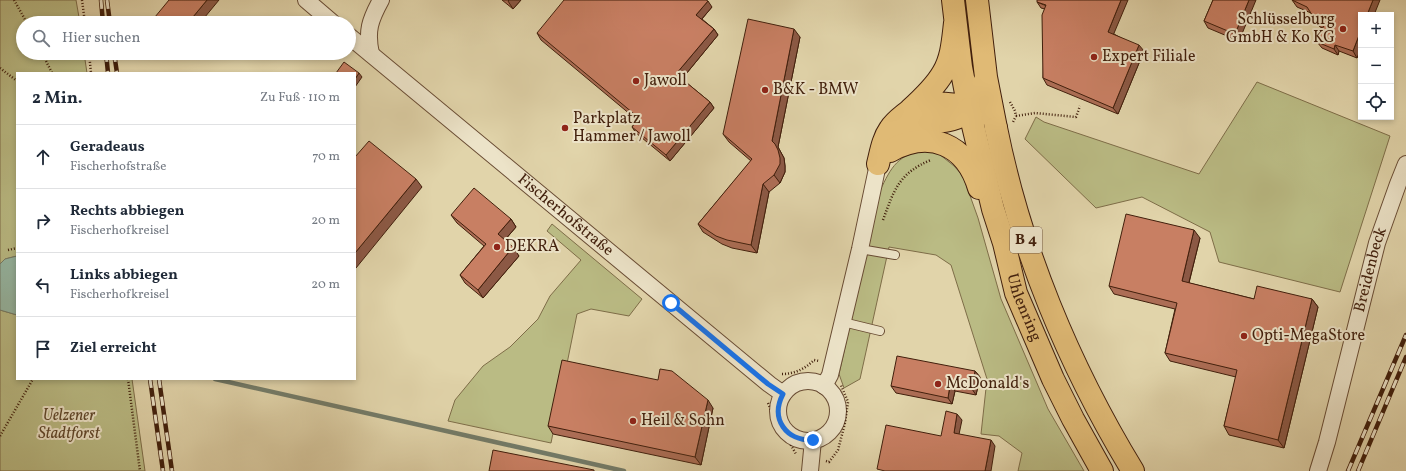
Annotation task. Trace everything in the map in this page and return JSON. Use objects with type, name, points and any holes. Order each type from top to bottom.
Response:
[{"type":"main road","name":"B 4","points":[[953,0],[961,67],[969,109]]},
{"type":"main road","name":"B 4","points":[[977,0],[986,77],[996,128]]},
{"type":"main road","points":[[884,157],[884,142],[889,130],[898,119],[910,110],[938,80],[945,69],[950,55],[955,23]]},
{"type":"main road","points":[[884,157],[905,137],[921,127],[959,117],[969,109],[978,96],[986,77]]},
{"type":"main road","points":[[910,110],[919,106],[949,103],[969,109],[984,117],[996,128]]},
{"type":"main road","name":"Uhlenring","points":[[969,109],[993,209],[1004,243],[1016,293],[1053,379],[1102,471]]},
{"type":"main road","name":"Uhlenring","points":[[996,128],[1021,223],[1049,304],[1069,349],[1107,426],[1133,471]]},
{"type":"main road","points":[[884,157],[905,144],[931,141],[943,144],[967,162],[976,176],[997,246],[1016,293]]},
{"type":"street","points":[[306,0],[325,16]]},
{"type":"street","points":[[371,54],[368,41],[368,29],[381,0]]},
{"type":"street","name":"Fischerhofstraße","points":[[356,42],[768,384],[783,394]]},
{"type":"street","points":[[824,386],[833,365],[860,249],[884,157]]},
{"type":"street","name":"Breidenbeck","points":[[1318,471],[1328,442],[1377,243],[1406,164]]},
{"type":"street","points":[[803,381],[819,383],[824,386],[831,392],[837,403],[838,413],[833,428],[825,435],[813,440],[797,438],[790,434],[784,428],[778,413],[779,404],[783,394],[791,386],[803,381]]},
{"type":"street","points":[[811,465],[813,440]]},
{"type":"lane","points":[[860,249],[895,255]]},
{"type":"lane","points":[[843,322],[880,331]]},
{"type":"path","points":[[14,0],[23,16]]},
{"type":"path","points":[[82,0],[84,16]]},
{"type":"path","points":[[46,60],[52,72]]},
{"type":"path","points":[[90,60],[91,72]]},
{"type":"path","points":[[0,68],[16,80]]},
{"type":"path","points":[[1016,116],[1035,114],[1076,117],[1080,106]]},
{"type":"path","points":[[8,250],[16,248]]},
{"type":"path","points":[[764,399],[774,416],[781,433],[788,440],[797,455],[811,465],[829,462],[838,450],[845,423],[848,402],[841,386],[846,369],[814,360],[808,366],[798,371],[784,374],[776,372]]},
{"type":"path","points":[[0,436],[32,380]]},
{"type":"path","points":[[128,380],[140,471]]},
{"type":"green space","points":[[0,0],[76,0],[79,16],[16,16],[16,60],[85,60],[87,72],[16,72],[16,256],[5,259],[0,264]]},
{"type":"green space","points":[[1257,82],[1390,136],[1340,292],[1219,262],[1210,232],[1142,197],[1096,208],[1025,139],[1036,117],[1044,122],[1199,174]]},
{"type":"green space","points":[[926,150],[939,154],[954,166],[963,176],[978,218],[1001,299],[1048,409],[1084,471],[1018,471],[1022,453],[999,436],[981,434],[987,379],[951,265],[936,255],[889,247],[860,379],[844,388],[839,374],[880,191],[892,169],[902,158],[916,152]]},
{"type":"green space","points":[[552,224],[642,299],[629,316],[591,309],[577,314],[551,443],[448,421],[455,400],[483,366],[510,347],[538,319],[550,296],[581,260],[547,231]]},
{"type":"green space","name":"Uelzener Stadtforst","points":[[0,310],[16,315],[16,380],[132,380],[145,471],[0,471]]},
{"type":"shaded area","points":[[16,256],[16,315],[0,310],[0,264],[5,259]]},
{"type":"building","points":[[169,0],[207,0],[194,16],[156,16]]},
{"type":"building","name":"Jawoll","points":[[564,0],[708,1],[696,15],[714,29],[676,74],[710,102],[666,155],[632,127],[639,118],[537,33]]},
{"type":"building","name":"Expert Filiale","points":[[1037,0],[1121,0],[1108,32],[1139,45],[1113,108],[1043,78],[1042,15],[1046,5],[1037,2]]},
{"type":"building","points":[[1213,0],[1249,0],[1235,34],[1204,21]]},
{"type":"building","name":"Schlüsselburg GmbH & Ko KG","points":[[1292,0],[1373,0],[1368,12],[1358,12],[1358,38],[1353,51],[1335,45],[1334,49],[1317,42],[1324,25],[1316,21],[1307,7]]},
{"type":"building","name":"B&K - BMW","points":[[748,19],[794,29],[772,141],[778,150],[780,164],[774,175],[763,184],[751,245],[716,236],[698,224],[752,159],[723,134]]},
{"type":"building","points":[[344,62],[359,73],[356,78],[356,72],[337,72]]},
{"type":"building","points":[[369,141],[416,179],[356,252],[356,156]]},
{"type":"building","name":"DEKRA","points":[[474,188],[511,219],[498,234],[513,247],[478,290],[460,275],[486,244],[451,215]]},
{"type":"building","name":"Opti-MegaStore","points":[[1126,214],[1194,230],[1182,281],[1254,299],[1257,286],[1312,299],[1278,440],[1224,426],[1237,370],[1165,353],[1177,303],[1109,286]]},
{"type":"building","name":"McDonald's","points":[[897,356],[975,371],[972,389],[950,385],[948,398],[891,386]]},
{"type":"building","name":"Heil & Sohn","points":[[562,360],[658,380],[660,369],[672,371],[708,400],[695,457],[548,426]]},
{"type":"building","points":[[946,411],[957,414],[954,433],[991,440],[985,471],[885,471],[877,469],[886,425],[941,436]]},
{"type":"building","points":[[493,450],[594,470],[594,471],[489,471]]},
{"type":"waterway","points":[[219,380],[624,471]]},
{"type":"railway","points":[[101,0],[102,16]]},
{"type":"railway","points":[[107,0],[109,16]]},
{"type":"railway","points":[[107,60],[108,72]]},
{"type":"railway","points":[[115,60],[117,72]]},
{"type":"railway","points":[[1348,471],[1406,335]]},
{"type":"railway","points":[[1358,471],[1406,357]]},
{"type":"railway","points":[[150,380],[163,471]]},
{"type":"railway","points":[[159,380],[172,471]]},
{"type":"place","name":"Schlüsselburg GmbH & Ko KG","points":[[1343,29]]},
{"type":"place","name":"Expert Filiale","points":[[1094,57]]},
{"type":"place","name":"Jawoll","points":[[636,81]]},
{"type":"place","name":"B&K - BMW","points":[[765,90]]},
{"type":"place","name":"Parkplatz Hammer / Jawoll","points":[[565,128]]},
{"type":"place","name":"DEKRA","points":[[497,247]]},
{"type":"place","name":"Opti-MegaStore","points":[[1244,336]]},
{"type":"place","name":"McDonald's","points":[[938,384]]},
{"type":"place","name":"Heil & Sohn","points":[[633,421]]},
{"type":"route","points":[[671,303],[768,384],[783,394],[780,399],[778,413],[784,428],[797,438],[813,440]]}]
